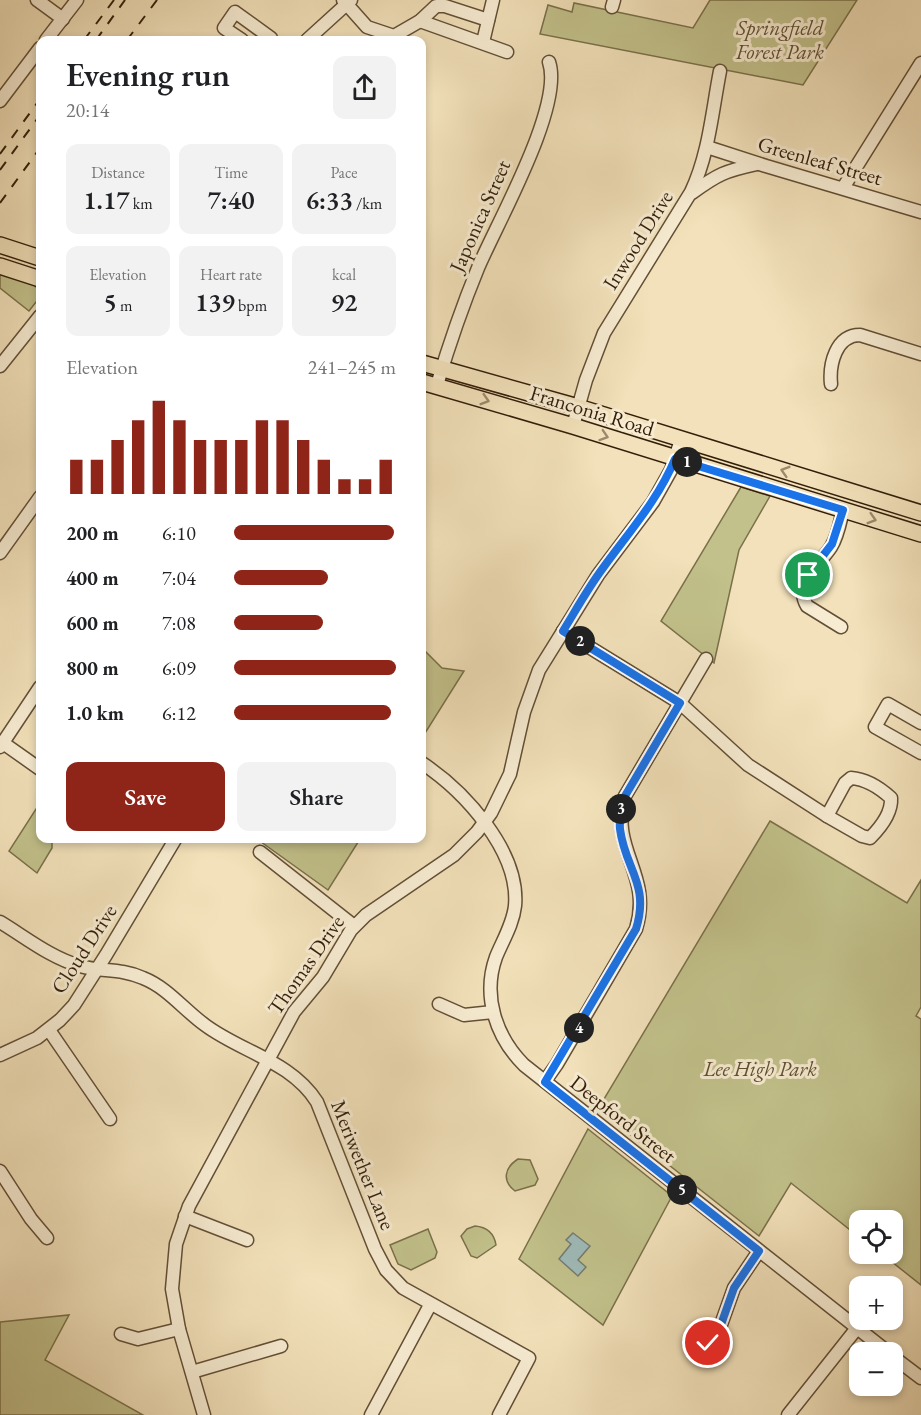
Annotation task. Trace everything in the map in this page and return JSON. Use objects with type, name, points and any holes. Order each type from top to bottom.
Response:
[{"type":"main road","points":[[0,245],[36,257]]},
{"type":"main road","points":[[0,266],[36,278]]},
{"type":"main road","name":"Franconia Road","points":[[426,364],[578,407],[921,513]]},
{"type":"main road","name":"Franconia Road","points":[[426,383],[573,426],[921,534]]},
{"type":"main road","points":[[801,497],[812,480]]},
{"type":"street","points":[[37,0],[63,19]]},
{"type":"street","points":[[49,36],[77,0]]},
{"type":"street","points":[[483,42],[493,0]]},
{"type":"street","points":[[311,36],[347,1],[367,27],[394,36],[420,21],[436,6],[445,6],[488,20]]},
{"type":"street","points":[[236,36],[224,28],[235,12],[268,36]]},
{"type":"street","points":[[420,21],[507,52]]},
{"type":"street","points":[[0,101],[36,53]]},
{"type":"street","name":"Japonica Street","points":[[437,386],[466,298],[541,126],[552,83],[549,62]]},
{"type":"street","points":[[843,188],[921,63]]},
{"type":"street","name":"Inwood Drive","points":[[573,426],[596,351],[604,333],[699,176],[707,147],[720,71]]},
{"type":"street","name":"Greenleaf Street","points":[[707,147],[921,212]]},
{"type":"street","points":[[690,194],[727,170],[758,164]]},
{"type":"street","points":[[0,366],[36,321]]},
{"type":"street","points":[[831,384],[831,367],[837,350],[841,343],[852,335],[860,335],[921,354]]},
{"type":"street","name":"Thomas Drive","points":[[204,1415],[174,1304],[172,1271],[176,1244],[184,1216],[294,1012],[323,978],[354,926],[454,855],[484,822],[501,796],[510,774],[533,684],[603,567],[647,511],[665,482],[681,440]]},
{"type":"street","points":[[0,553],[36,503]]},
{"type":"street","points":[[842,627],[807,606],[804,601],[804,592],[806,578],[832,544],[843,510]]},
{"type":"street","points":[[563,631],[680,703],[748,765],[827,816],[862,836],[870,838],[877,831],[891,807],[891,798],[884,791],[860,778],[851,777],[845,783],[827,816]]},
{"type":"street","points":[[545,1082],[636,929],[640,910],[640,892],[622,837],[621,808],[625,796],[706,659]]},
{"type":"street","points":[[36,693],[1,745],[36,767]]},
{"type":"street","points":[[921,723],[888,704],[875,727],[921,753]]},
{"type":"street","name":"Deepford Street","points":[[426,766],[456,789],[484,822],[508,864],[515,892],[512,918],[496,957],[492,974],[493,1012],[498,1028],[510,1050],[545,1082],[849,1322]]},
{"type":"street","name":"Cloud Drive","points":[[0,1055],[24,1046],[49,1030],[74,1005],[173,843]]},
{"type":"street","points":[[260,852],[354,926]]},
{"type":"street","name":"Meriwether Lane","points":[[0,922],[62,959],[82,967],[132,974],[153,982],[170,993],[206,1026],[298,1079],[316,1102],[375,1249],[386,1270],[403,1288],[430,1305],[529,1358],[499,1415]]},
{"type":"street","points":[[439,1004],[464,1015],[493,1012]]},
{"type":"street","points":[[49,1030],[111,1119]]},
{"type":"street","points":[[0,1172],[31,1219],[47,1238]]},
{"type":"street","points":[[184,1216],[247,1240]]},
{"type":"street","points":[[708,1343],[718,1333],[734,1288],[759,1251]]},
{"type":"street","points":[[371,1415],[430,1305]]},
{"type":"street","points":[[121,1334],[138,1339],[179,1329]]},
{"type":"street","points":[[788,1415],[855,1330]]},
{"type":"street","name":"Deepford Street","points":[[860,1330],[875,1342]]},
{"type":"street","points":[[192,1372],[281,1346]]},
{"type":"street","points":[[903,1364],[921,1378]]},
{"type":"green space","name":"Springfield Forest Park","points":[[710,0],[857,0],[803,85],[540,34],[548,5],[572,12],[574,3],[693,28]]},
{"type":"green space","points":[[0,274],[34,285],[36,302],[29,311],[0,288]]},
{"type":"green space","points":[[741,487],[770,496],[739,550],[714,663],[661,621]]},
{"type":"green space","points":[[426,652],[442,668],[464,671],[426,732]]},
{"type":"green space","points":[[36,809],[36,843],[52,843],[52,848],[37,873],[9,851]]},
{"type":"green space","name":"Lee High Park","points":[[770,821],[907,903],[921,880],[921,1007],[916,1016],[921,1019],[921,1285],[895,1264],[903,1264],[903,1210],[849,1210],[849,1229],[791,1183],[759,1236],[598,1109]]},
{"type":"green space","points":[[263,843],[357,843],[328,890]]},
{"type":"green space","points":[[588,1129],[672,1196],[603,1325],[519,1259]]},
{"type":"green space","points":[[518,1159],[530,1160],[538,1179],[535,1185],[515,1191],[508,1183],[506,1175],[510,1166]]},
{"type":"green space","points":[[475,1226],[489,1231],[496,1245],[477,1258],[471,1256],[461,1236],[467,1229]]},
{"type":"green space","points":[[428,1229],[437,1252],[435,1258],[411,1270],[398,1264],[390,1245]]},
{"type":"green space","points":[[69,1315],[45,1360],[143,1415],[0,1415],[0,1322]]},
{"type":"water","points":[[573,1233],[590,1246],[578,1260],[586,1267],[578,1276],[559,1259],[571,1244],[566,1240]]},
{"type":"railway","points":[[87,36],[114,0]]},
{"type":"railway","points":[[99,36],[125,0]]},
{"type":"railway","points":[[130,36],[157,0]]},
{"type":"railway","points":[[0,154],[36,104]]},
{"type":"railway","points":[[0,170],[36,120]]},
{"type":"railway","points":[[0,203],[36,154]]},
{"type":"route","points":[[708,1343],[718,1333],[734,1288],[759,1251],[545,1082],[636,929],[641,901],[640,892],[620,830],[621,808],[625,796],[680,703],[563,631],[603,567],[647,511],[665,482],[675,459],[843,510],[830,549],[808,575]]}]
